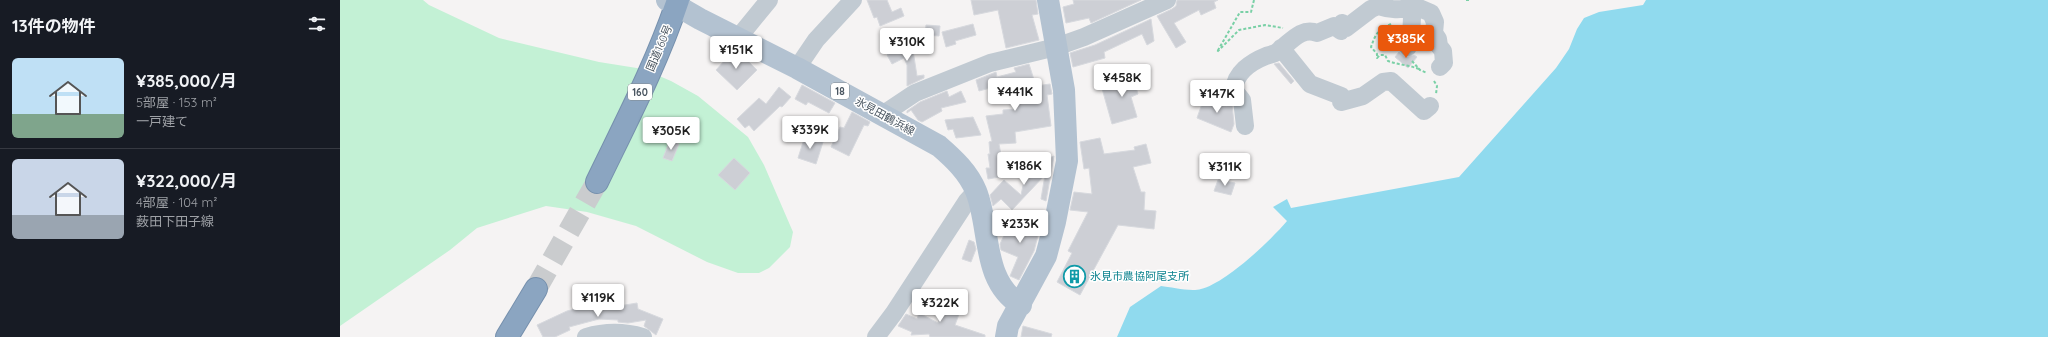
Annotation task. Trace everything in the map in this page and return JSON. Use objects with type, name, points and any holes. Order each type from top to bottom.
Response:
[{"type":"highway","name":"国道160号","points":[[596,182],[635,104],[668,29],[674,2]]},
{"type":"highway","points":[[508,337],[536,289]]},
{"type":"main road","points":[[1006,337],[1008,326],[1021,305],[1046,256],[1055,222],[1067,161],[1064,90],[1048,0]]},
{"type":"main road","name":"氷見田鶴浜線","points":[[674,2],[939,146],[956,160],[976,191],[991,261],[1000,284],[1011,299],[1021,305]]},
{"type":"street","points":[[738,38],[769,0]]},
{"type":"street","points":[[797,68],[816,40],[853,0]]},
{"type":"street","points":[[882,115],[915,93],[990,63],[1056,47],[1084,37],[1167,0]]},
{"type":"street","points":[[1245,126],[1242,100],[1234,90],[1234,84],[1242,71],[1281,48],[1295,36],[1313,32],[1317,33],[1334,26],[1341,31],[1342,23],[1346,28],[1370,9],[1378,6],[1388,9],[1409,7],[1412,5],[1431,13],[1435,22],[1434,33],[1438,39],[1439,46],[1443,51],[1444,63],[1440,67]]},
{"type":"street","points":[[1408,47],[1411,39],[1412,17]]},
{"type":"street","points":[[1281,48],[1310,84],[1341,96],[1341,102],[1363,96],[1383,82],[1391,81],[1424,111],[1430,106]]},
{"type":"street","points":[[876,337],[913,285],[967,201],[976,191]]},
{"type":"street","points":[[586,337],[607,332],[621,332],[643,337]]},
{"type":"path","points":[[1254,0],[1251,12],[1240,12],[1217,52],[1239,30],[1265,25],[1287,28]]},
{"type":"path","points":[[1466,0],[1471,0]]},
{"type":"path","points":[[1394,22],[1374,36],[1371,47],[1377,54],[1377,58],[1380,55],[1385,55],[1388,61],[1398,65],[1413,66],[1420,70]]},
{"type":"green space","points":[[340,0],[423,0],[429,5],[499,38],[599,62],[643,69],[671,81],[698,96],[748,137],[764,165],[793,232],[790,247],[769,268],[759,273],[738,273],[707,262],[636,226],[587,212],[546,206],[477,228],[450,250],[340,326]]},
{"type":"water","points":[[1646,0],[2048,0],[2048,337],[1117,337],[1130,307],[1161,286],[1197,290],[1223,279],[1235,270],[1259,250],[1287,221],[1273,207],[1287,199],[1291,208],[1459,177],[1556,68],[1569,49],[1577,29],[1584,18],[1599,12],[1643,5]]},
{"type":"building","points":[[867,0],[887,0],[892,12],[901,8],[904,16],[880,26],[877,17],[874,18]]},
{"type":"building","points":[[971,0],[1036,0],[1038,14],[1032,15],[1039,40],[1006,48],[998,10],[974,15]]},
{"type":"building","points":[[1073,0],[1141,0],[1091,23],[1089,18],[1066,23],[1063,7],[1074,4]]},
{"type":"building","points":[[1177,0],[1218,0],[1214,2],[1216,8],[1201,15],[1199,10],[1174,23],[1186,42],[1176,48],[1157,16],[1176,6]]},
{"type":"building","points":[[1151,19],[1154,41],[1147,45],[1142,34],[1104,52],[1105,58],[1073,67],[1070,53],[1095,45]]},
{"type":"building","points":[[973,24],[976,35],[955,41],[956,44],[946,47],[942,32]]},
{"type":"building","points":[[926,25],[940,26],[939,36],[925,35]]},
{"type":"building","points":[[906,44],[912,44],[917,76],[924,75],[924,78],[907,86],[907,65],[904,58],[892,64],[887,55]]},
{"type":"building","points":[[734,50],[740,53],[757,70],[737,90],[716,70]]},
{"type":"building","points":[[1399,52],[1405,57],[1414,55],[1417,57],[1408,68],[1395,57]]},
{"type":"building","points":[[1279,63],[1294,81],[1291,84],[1274,64]]},
{"type":"building","points":[[1029,64],[1036,86],[1050,84],[1052,94],[1047,95],[1051,126],[1015,132],[1016,143],[999,144],[1005,176],[988,179],[986,168],[990,168],[988,154],[990,154],[989,142],[992,141],[986,116],[1003,114],[1003,110],[1017,109],[1012,90],[996,94],[994,87],[979,91],[976,80],[996,72],[997,77],[1016,72],[1014,68]]},
{"type":"building","points":[[1139,74],[1143,85],[1136,87],[1138,94],[1131,97],[1137,117],[1112,124],[1101,85]]},
{"type":"building","points":[[802,85],[835,103],[829,113],[808,102],[806,105],[795,99]]},
{"type":"building","points":[[779,87],[791,97],[782,107],[780,106],[754,131],[749,125],[745,128],[737,119],[759,98],[766,104]]},
{"type":"building","points":[[947,91],[949,97],[961,91],[966,102],[941,108],[942,111],[922,122],[918,120],[911,110],[907,113],[907,111],[920,102]]},
{"type":"building","points":[[1204,98],[1227,106],[1229,101],[1232,104],[1234,124],[1231,132],[1197,118]]},
{"type":"building","points":[[852,112],[870,122],[868,126],[864,125],[849,156],[831,147],[840,127],[844,128]]},
{"type":"building","points":[[973,117],[981,135],[956,138],[953,129],[948,130],[945,120]]},
{"type":"building","points":[[805,136],[823,142],[816,164],[798,158]]},
{"type":"building","points":[[1100,138],[1104,154],[1135,150],[1134,147],[1146,144],[1151,163],[1133,167],[1141,192],[1145,192],[1144,210],[1156,211],[1154,229],[1118,225],[1080,295],[1057,282],[1072,253],[1068,251],[1088,212],[1070,210],[1074,192],[1092,194],[1089,168],[1084,169],[1080,142]]},
{"type":"building","points":[[670,140],[679,144],[672,161],[663,158]]},
{"type":"building","points":[[1054,156],[1046,201],[1041,199],[1045,175],[1012,210],[1001,199],[993,206],[990,195],[1004,180],[1021,195],[1026,171],[1032,172],[1033,165],[1049,168],[1046,159]]},
{"type":"building","points":[[734,158],[750,173],[735,190],[718,175]]},
{"type":"building","points":[[1218,180],[1235,183],[1231,195],[1214,191]]},
{"type":"building","points":[[1013,216],[1040,228],[1034,251],[1019,280],[1010,276],[1018,257],[1001,250],[1000,244]]},
{"type":"building","points":[[969,240],[974,242],[976,249],[971,262],[962,259]]},
{"type":"building","points":[[955,294],[965,298],[955,325],[985,335],[985,337],[930,337],[929,334],[911,335],[912,332],[898,326],[906,314],[917,319],[919,313],[938,323],[947,300],[952,301]]},
{"type":"building","points":[[602,301],[613,301],[613,307],[637,303],[638,309],[663,319],[656,335],[644,326],[646,320],[628,323],[618,322],[618,320],[599,319],[569,327],[570,330],[555,337],[543,337],[537,325],[567,311],[591,305],[591,302],[602,304]]},
{"type":"building","points":[[1023,326],[1052,334],[1051,337],[1021,337]]},
{"type":"tunnel","points":[[536,289],[597,182]]},
{"type":"place","name":"氷見市農協阿尾支所","points":[[1075,276]]}]
